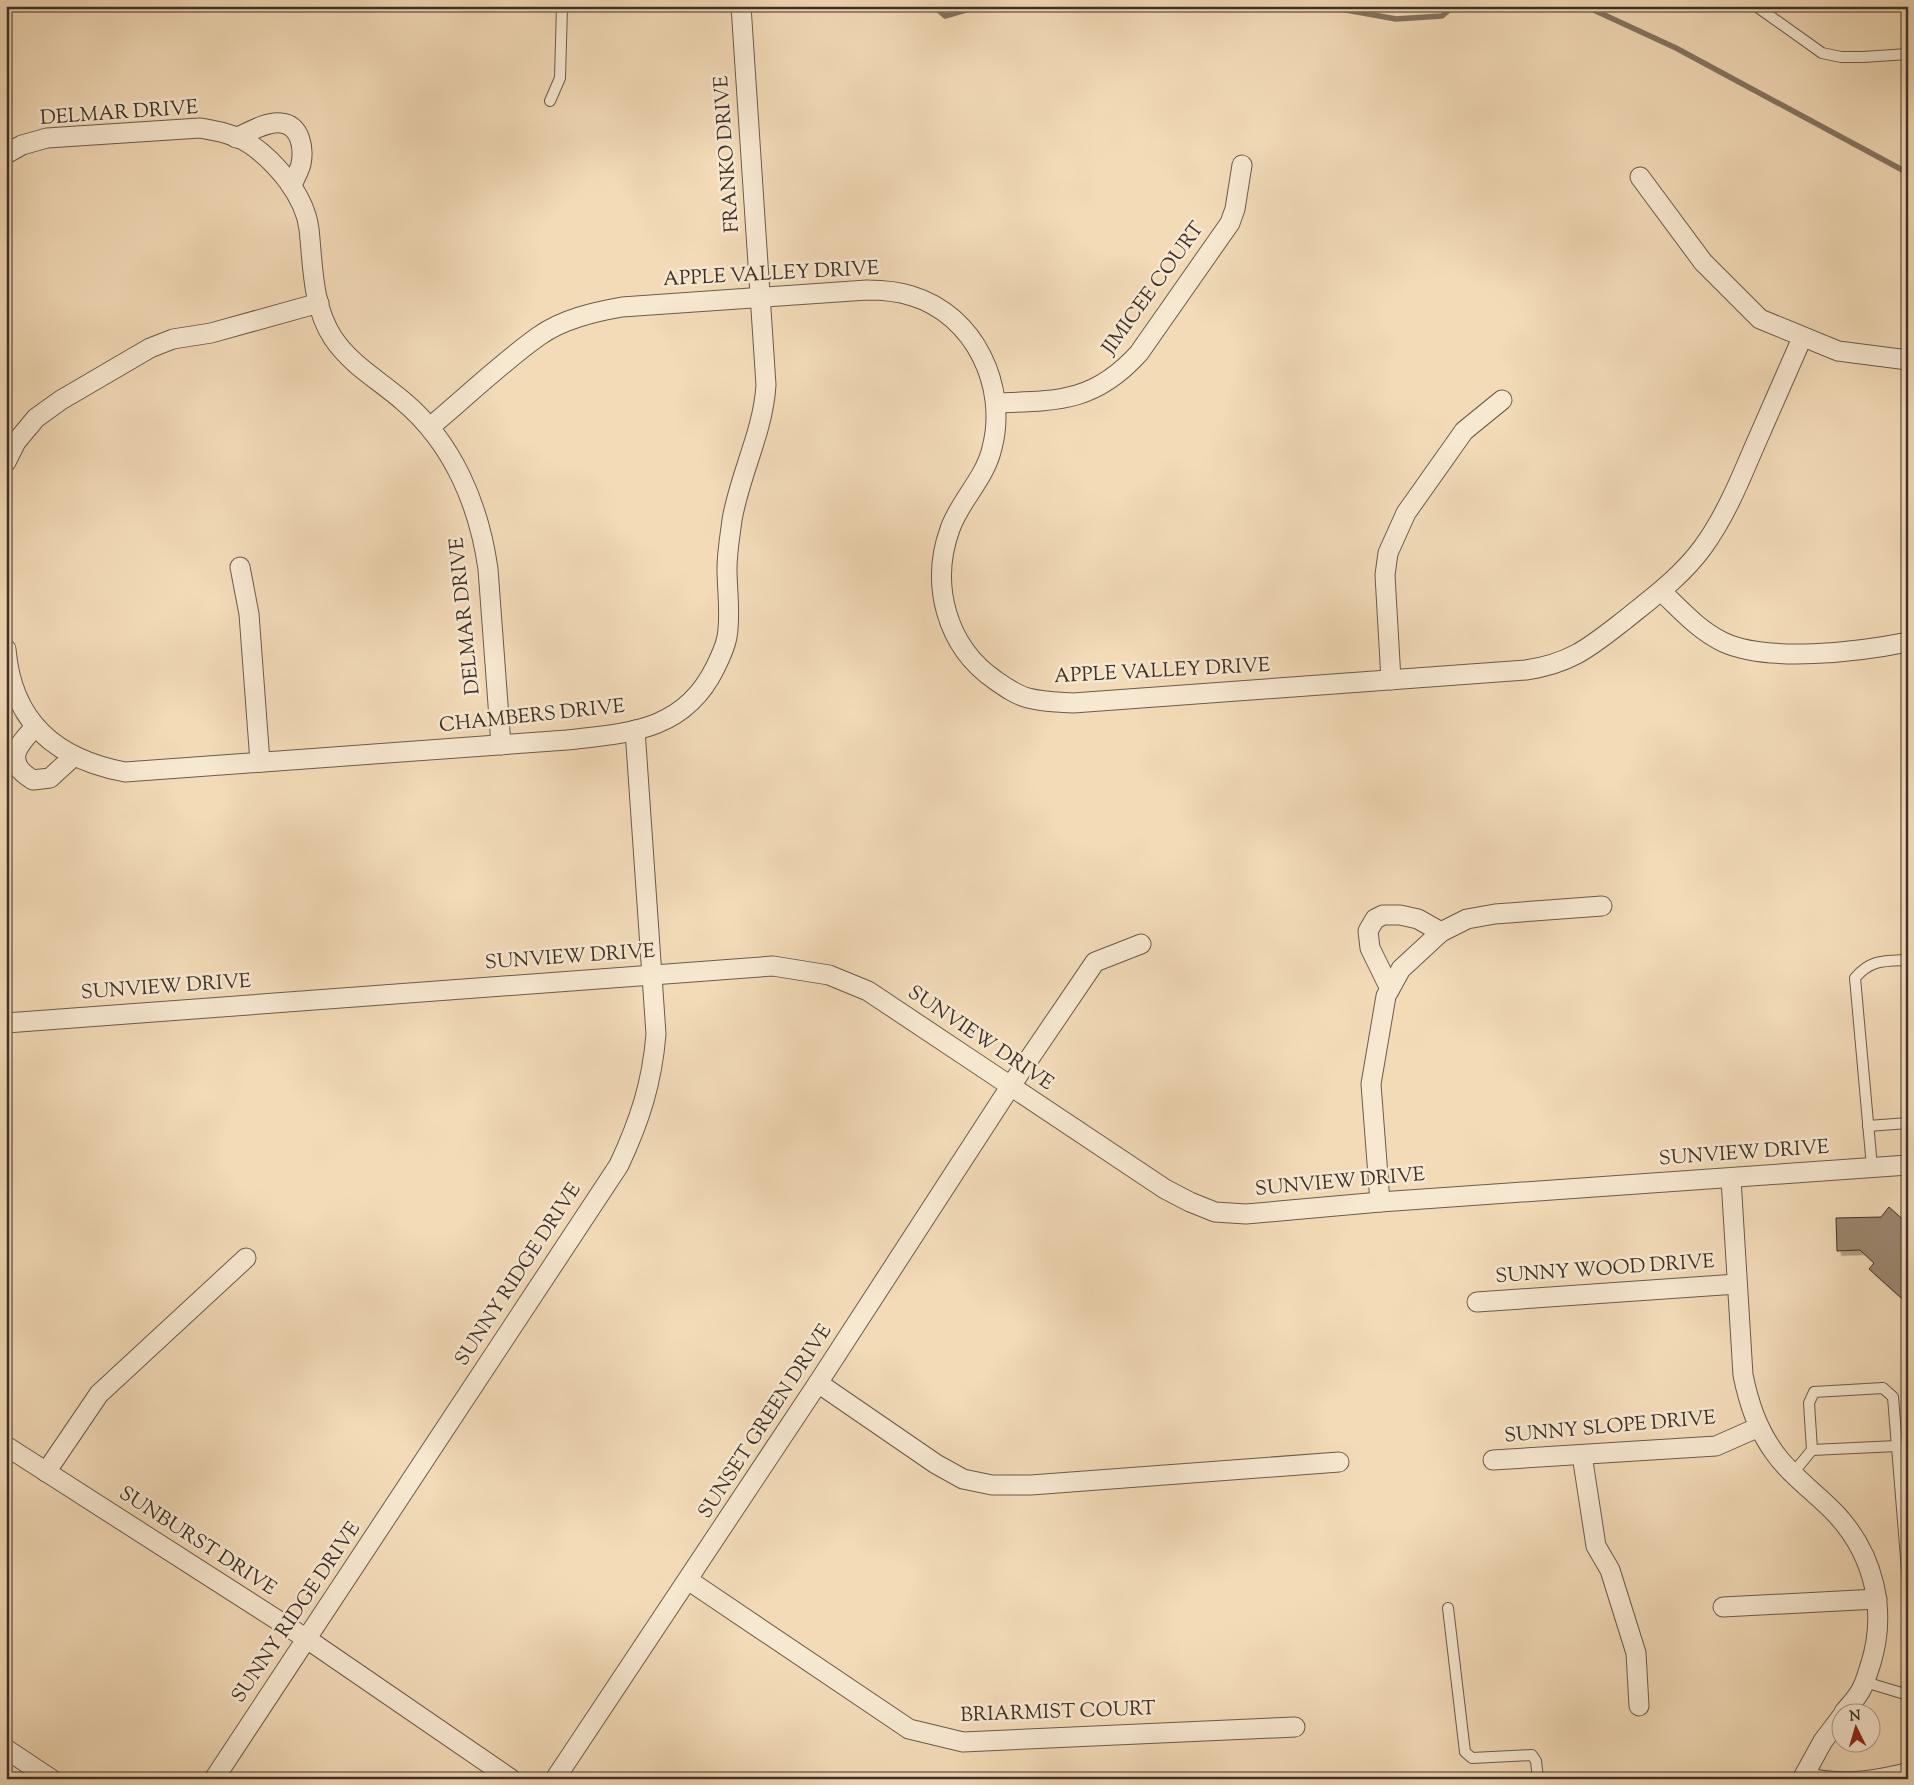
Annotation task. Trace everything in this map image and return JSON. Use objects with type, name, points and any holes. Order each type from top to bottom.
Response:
[{"type":"street","name":"FRANKO DRIVE","points":[[741,6],[760,299]]},
{"type":"street","points":[[236,138],[263,126],[281,123],[293,128],[301,139],[301,164],[292,186]]},
{"type":"street","name":"DELMAR DRIVE","points":[[6,154],[22,145],[47,138],[200,128],[224,132],[249,144],[275,166],[292,186],[309,227],[311,272],[319,303],[333,337],[358,367],[403,400],[430,426],[461,474],[485,544],[501,745]]},
{"type":"street","name":"JIMICEE COURT","points":[[996,403],[1053,401],[1079,395],[1104,384],[1124,370],[1139,353],[1230,223],[1235,209],[1242,165]]},
{"type":"street","points":[[1640,178],[1703,262],[1760,319],[1802,338],[1838,351],[1908,360]]},
{"type":"street","name":"APPLE VALLEY DRIVE","points":[[430,426],[540,335],[580,316],[622,307],[760,299],[867,290],[893,291],[931,304],[946,313],[975,344],[986,364],[996,403],[993,447],[987,465],[950,527],[943,552],[941,574],[945,608],[954,633],[966,654],[981,670],[1010,690],[1027,698],[1073,703],[1526,670],[1568,660],[1597,642],[1661,591],[1685,569],[1704,547],[1723,516],[1802,338]]},
{"type":"street","name":"CHAMBERS DRIVE","points":[[6,649],[12,688],[24,712],[35,727],[74,756],[106,768],[125,772],[501,745],[601,736],[656,725],[678,714],[694,699],[710,678],[727,638],[729,615],[727,568],[734,507],[760,430],[764,407],[766,385],[760,299]]},
{"type":"street","points":[[6,462],[16,442],[36,418],[61,400],[150,348],[173,339],[211,332],[319,303]]},
{"type":"street","points":[[1391,680],[1385,575],[1388,553],[1406,513],[1464,431],[1502,400]]},
{"type":"street","points":[[240,567],[249,614],[260,762]]},
{"type":"street","points":[[1661,591],[1698,627],[1724,642],[1753,651],[1807,654],[1888,647],[1908,642]]},
{"type":"street","points":[[35,727],[17,746],[16,758],[19,769],[24,775],[33,780],[50,778],[74,756]]},
{"type":"street","name":"SUNNY RIDGE DRIVE","points":[[214,1779],[619,1165],[638,1123],[654,1062],[656,1034],[635,730]]},
{"type":"street","points":[[1380,1202],[1371,1084],[1378,1030],[1386,996],[1400,969],[1440,932],[1466,919],[1495,914],[1602,906]]},
{"type":"street","points":[[1390,989],[1370,948],[1368,931],[1375,919],[1383,915],[1400,915],[1418,919],[1440,932]]},
{"type":"street","name":"SUNSET GREEN DRIVE","points":[[555,1779],[818,1383],[1010,1087],[1095,962],[1141,944]]},
{"type":"street","name":"SUNVIEW DRIVE","points":[[6,1023],[773,966],[829,974],[868,991],[1165,1189],[1215,1212],[1246,1214],[1380,1202],[1730,1179],[1908,1165]]},
{"type":"street","points":[[1730,1179],[1743,1375],[1749,1405],[1759,1427],[1775,1453],[1837,1515],[1858,1543],[1872,1573],[1877,1599],[1876,1643],[1865,1682],[1851,1702]]},
{"type":"street","points":[[46,1472],[99,1394],[246,1258]]},
{"type":"street","name":"SUNNY WOOD DRIVE","points":[[1477,1302],[1737,1284]]},
{"type":"street","points":[[818,1383],[936,1464],[963,1479],[992,1485],[1031,1485],[1339,1462]]},
{"type":"street","name":"SUNNY SLOPE DRIVE","points":[[1493,1460],[1716,1446],[1759,1427]]},
{"type":"street","name":"SUNBURST DRIVE","points":[[6,1446],[307,1639],[511,1779]]},
{"type":"street","points":[[1582,1455],[1596,1546],[1610,1570],[1636,1653],[1639,1706]]},
{"type":"street","name":"BRIARMIST COURT","points":[[688,1580],[909,1729],[963,1742],[1295,1727]]},
{"type":"street","points":[[1723,1607],[1877,1599]]},
{"type":"street","points":[[1803,1776],[1832,1731]]},
{"type":"street","points":[[6,1749],[52,1779]]},
{"type":"lane","points":[[550,101],[560,78],[562,6]]},
{"type":"lane","points":[[1756,6],[1822,53],[1842,57],[1908,54]]},
{"type":"lane","points":[[1872,1167],[1856,978],[1864,968],[1878,962],[1908,960]]},
{"type":"lane","points":[[1868,1126],[1908,1123]]},
{"type":"lane","points":[[1793,1473],[1812,1450],[1809,1403],[1814,1392],[1883,1388],[1893,1397],[1907,1546],[1908,1583]]},
{"type":"lane","points":[[1812,1450],[1897,1446]]},
{"type":"lane","points":[[1448,1608],[1465,1752],[1472,1758],[1532,1755],[1536,1761],[1538,1779]]},
{"type":"lane","points":[[1865,1682],[1908,1696]]},
{"type":"lane","points":[[1803,1776],[1833,1778],[1871,1776],[1908,1768]]},
{"type":"building","points":[[1889,1207],[1908,1224],[1908,1304],[1869,1269],[1874,1263],[1860,1250],[1837,1251],[1836,1218],[1881,1217]]},
{"type":"waterway","points":[[934,6],[945,16],[980,6]]},
{"type":"waterway","points":[[1324,6],[1396,19],[1442,16],[1454,6]]},
{"type":"waterway","points":[[1585,6],[1676,48],[1908,173]]}]
